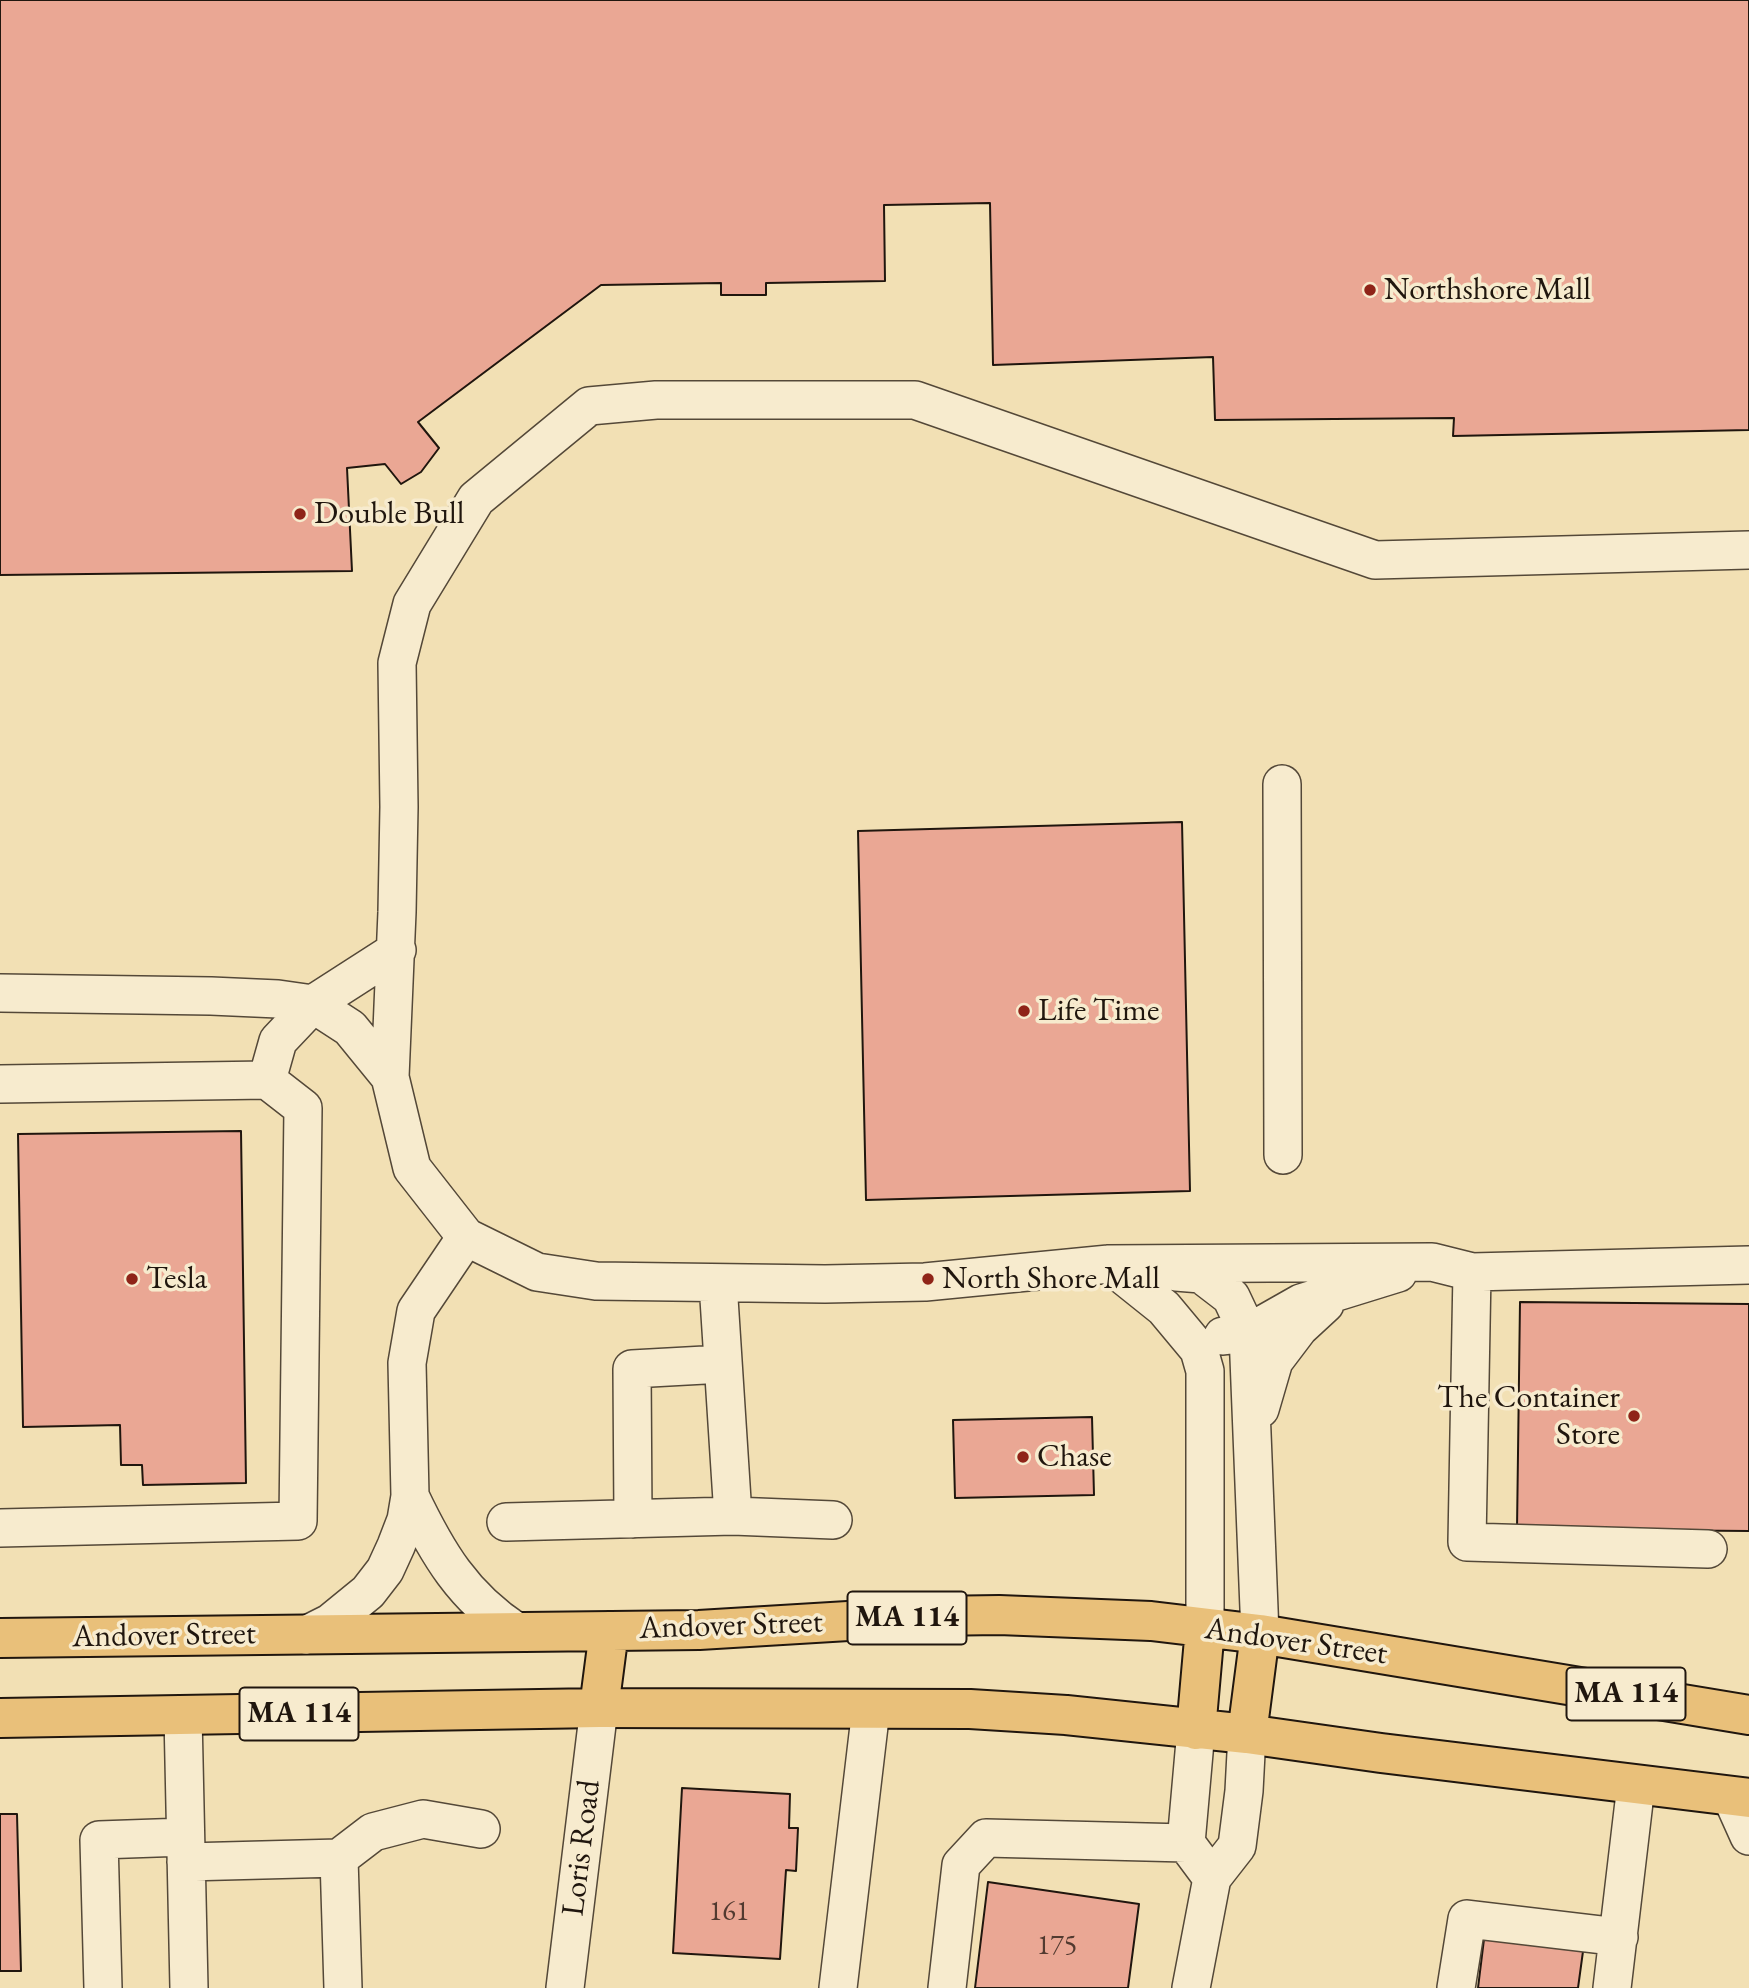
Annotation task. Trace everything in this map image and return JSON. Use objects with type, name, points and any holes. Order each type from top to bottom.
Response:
[{"type":"highway","name":"Andover Street","points":[[0,1638],[699,1630],[931,1616],[999,1615],[1151,1621],[1260,1634],[1749,1715]]},
{"type":"highway","points":[[1196,1730],[1205,1628]]},
{"type":"highway","points":[[599,1708],[609,1631]]},
{"type":"highway","points":[[1247,1734],[1260,1634]]},
{"type":"highway","name":"MA 114","points":[[0,1718],[599,1708],[970,1709],[1066,1714],[1247,1734],[1740,1797]]},
{"type":"street","points":[[1749,550],[1375,560],[915,400],[656,400],[589,406],[476,499],[412,604],[397,663],[397,950],[390,1077],[411,1168],[466,1237],[537,1272],[596,1281],[825,1284],[925,1282],[1109,1264],[1432,1262],[1472,1272],[1749,1265]]},
{"type":"street","points":[[1282,784],[1283,1155]]},
{"type":"street","points":[[267,1080],[278,1041],[313,1004],[397,950]]},
{"type":"street","points":[[0,993],[211,996],[278,999],[313,1004],[349,1028],[390,1077]]},
{"type":"street","points":[[0,1084],[267,1080],[303,1108],[298,1521],[0,1528]]},
{"type":"street","points":[[306,1635],[330,1623],[368,1592],[385,1570],[406,1520],[410,1496],[407,1363],[416,1311],[466,1237]]},
{"type":"street","points":[[1164,1308],[1220,1336],[1248,1333],[1301,1303],[1432,1262]]},
{"type":"street","points":[[1109,1264],[1164,1308],[1199,1350],[1205,1371],[1205,1628]]},
{"type":"street","points":[[1109,1264],[1201,1274],[1231,1297],[1248,1333],[1260,1634]]},
{"type":"street","points":[[1472,1272],[1467,1542],[1708,1549]]},
{"type":"street","points":[[718,1283],[733,1516]]},
{"type":"street","points":[[1252,1437],[1274,1361],[1299,1328],[1337,1292]]},
{"type":"street","points":[[633,1519],[632,1369],[723,1364]]},
{"type":"street","points":[[410,1496],[453,1572],[471,1596],[517,1632]]},
{"type":"street","points":[[506,1522],[733,1516],[833,1520]]},
{"type":"street","name":"Loris Road","points":[[565,1988],[599,1708]]},
{"type":"street","points":[[838,1988],[871,1709]]},
{"type":"street","points":[[183,1716],[189,1988]]},
{"type":"street","points":[[1196,1730],[1186,1843],[1212,1878]]},
{"type":"street","points":[[1192,1988],[1212,1878],[1237,1846],[1247,1734]]},
{"type":"street","points":[[1612,1988],[1636,1785]]},
{"type":"street","points":[[1740,1797],[1749,1836]]},
{"type":"street","points":[[103,1988],[99,1840],[186,1850],[339,1858],[373,1832],[422,1819],[481,1829]]},
{"type":"street","points":[[947,1988],[961,1865],[986,1838],[1186,1843]]},
{"type":"street","points":[[339,1858],[343,1988]]},
{"type":"street","points":[[1456,1988],[1467,1919],[1619,1937]]},
{"type":"building","name":"Northshore Mall","points":[[0,0],[1749,0],[1749,430],[1453,436],[1454,418],[1215,420],[1213,357],[993,365],[990,203],[884,205],[885,281],[766,283],[766,295],[721,295],[721,283],[601,285],[418,422],[439,448],[421,472],[401,484],[385,464],[347,468],[352,571],[0,575]]},
{"type":"building","name":"Life Time","points":[[1182,822],[1190,1191],[866,1200],[858,831]]},
{"type":"building","name":"Tesla","points":[[241,1131],[246,1483],[143,1485],[142,1465],[121,1465],[120,1425],[23,1427],[18,1134]]},
{"type":"building","name":"The Container Store","points":[[1520,1302],[1749,1304],[1749,1531],[1517,1529]]},
{"type":"building","name":"Chase","points":[[1092,1417],[1094,1495],[955,1498],[953,1420]]},
{"type":"building","points":[[682,1788],[790,1794],[789,1828],[798,1828],[796,1871],[786,1870],[780,1959],[673,1953]]},
{"type":"building","points":[[0,1814],[17,1814],[21,1971],[0,1971]]},
{"type":"building","points":[[988,1882],[1139,1904],[1128,1988],[975,1988]]},
{"type":"building","points":[[1485,1931],[1584,1944],[1578,1988],[1478,1988]]},
{"type":"place","name":"Northshore Mall","points":[[1370,290]]},
{"type":"place","name":"Double Bull","points":[[300,514]]},
{"type":"place","name":"Life Time","points":[[1024,1011]]},
{"type":"place","name":"Tesla","points":[[132,1279]]},
{"type":"place","name":"North Shore Mall","points":[[928,1279]]},
{"type":"place","name":"The Container Store","points":[[1634,1416]]},
{"type":"place","name":"Chase","points":[[1023,1457]]}]
